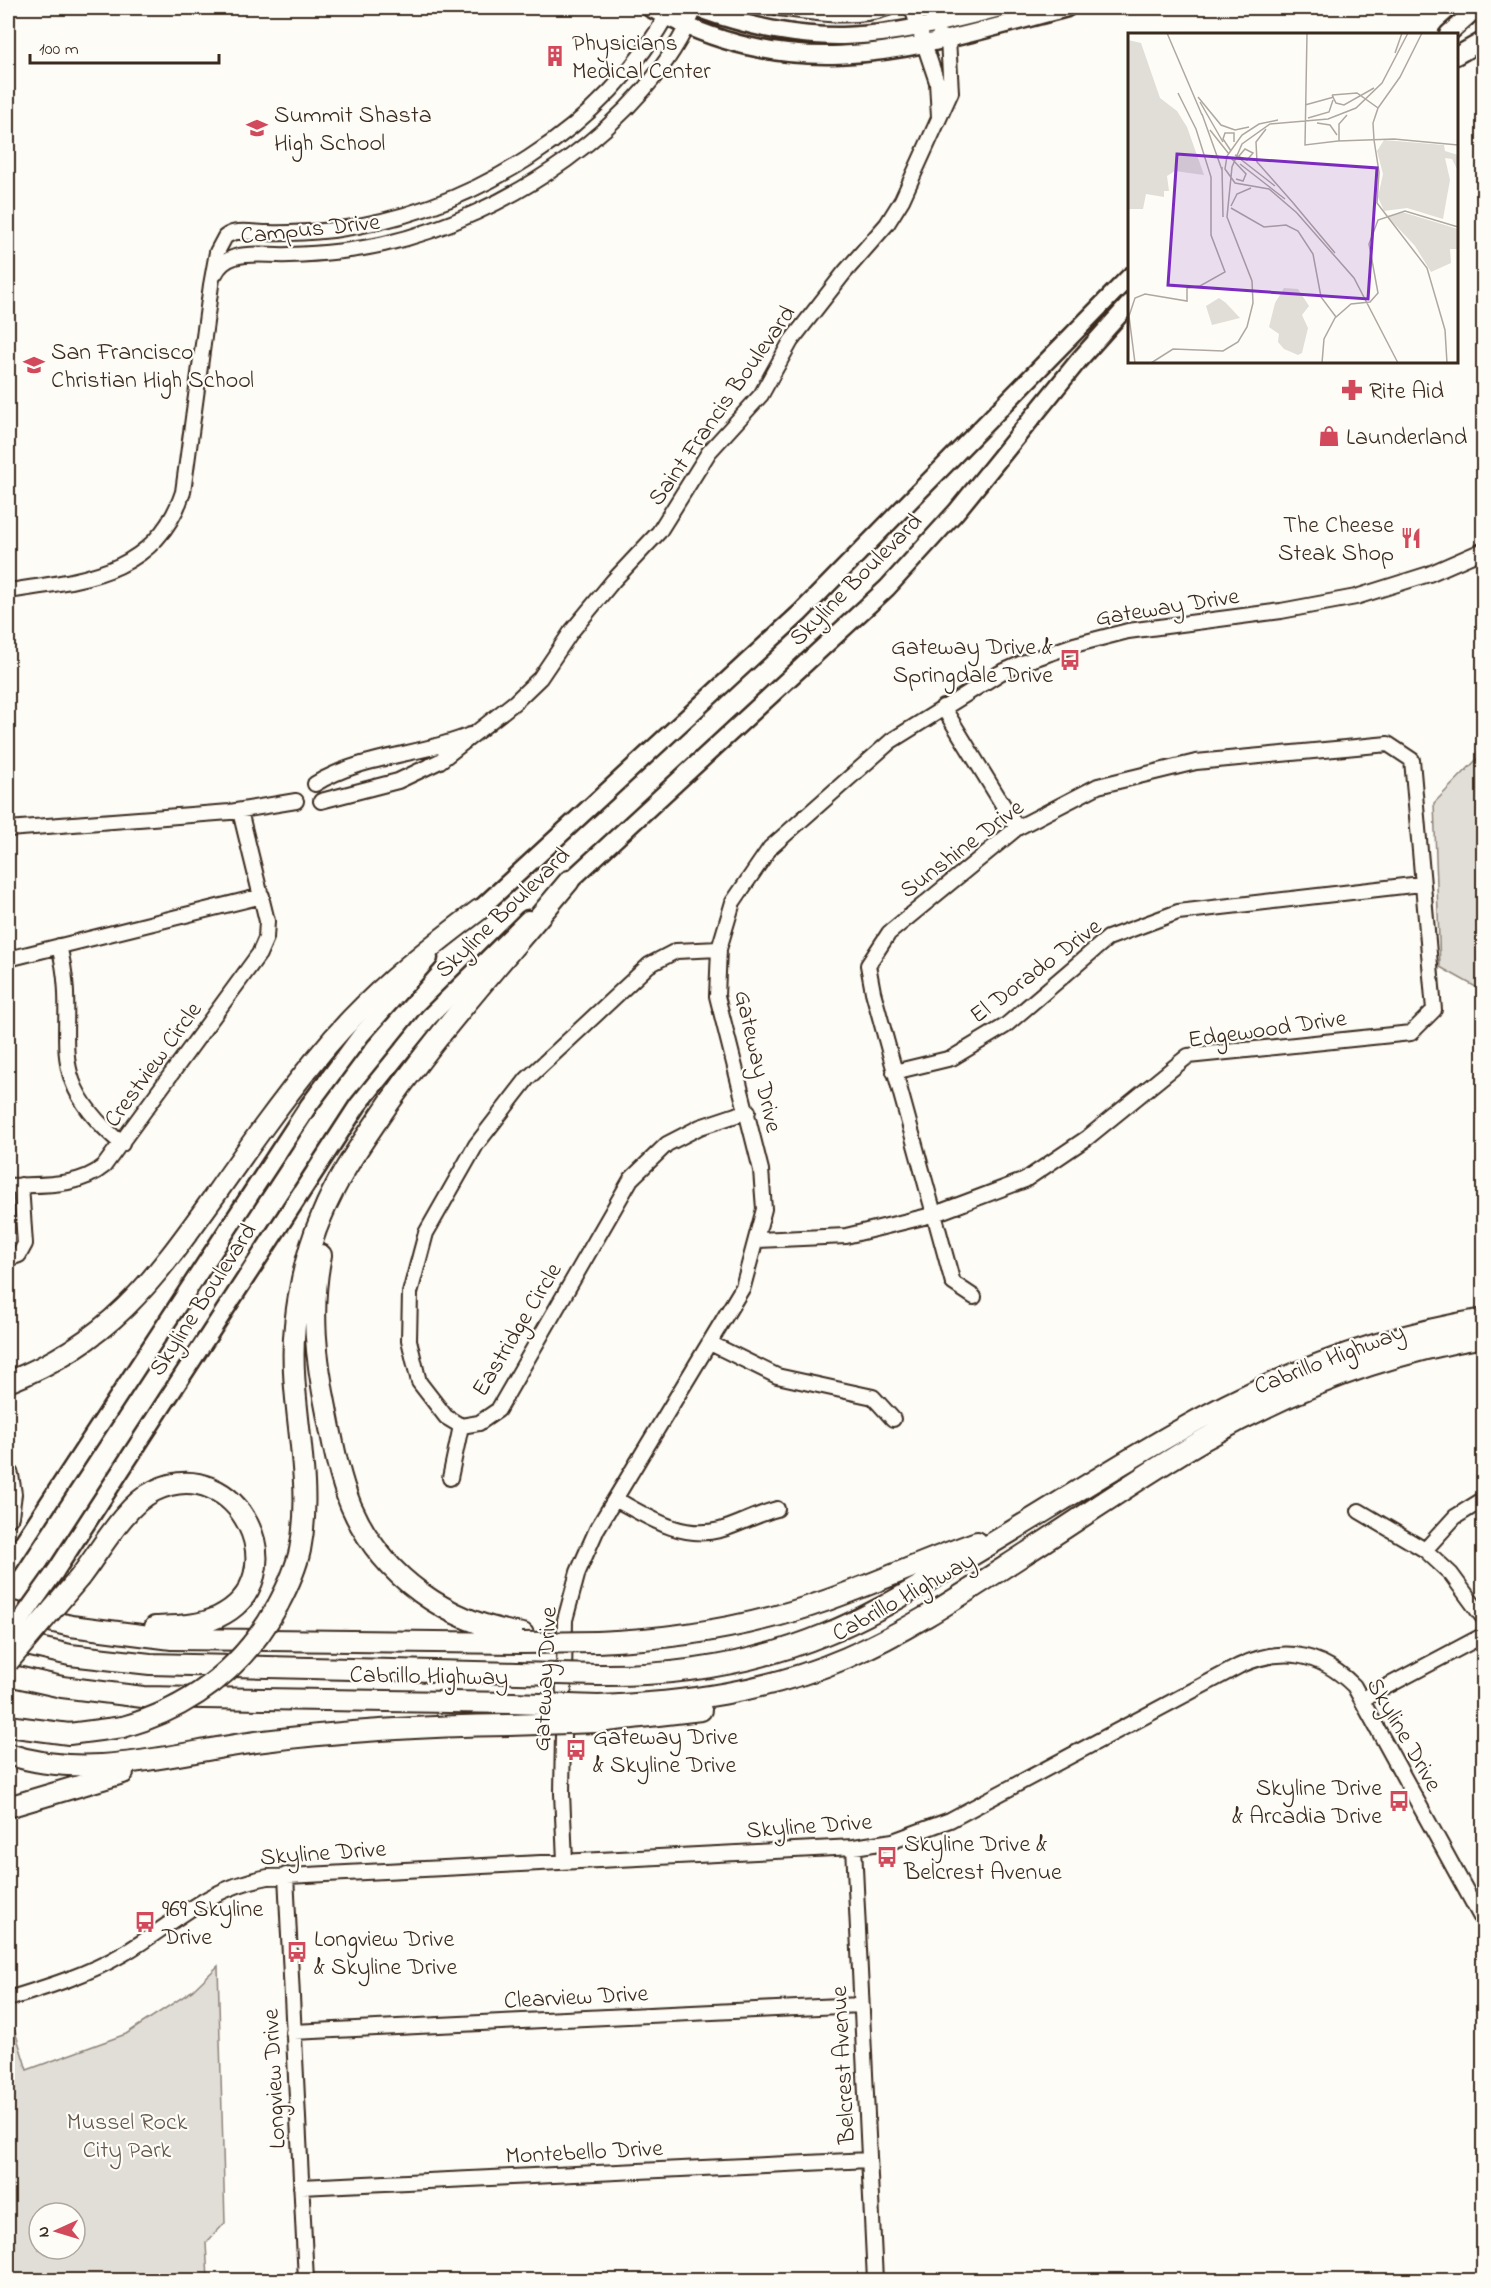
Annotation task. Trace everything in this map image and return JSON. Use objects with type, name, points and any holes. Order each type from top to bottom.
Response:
[{"type":"highway","points":[[8,1726],[69,1734],[123,1727],[171,1710],[221,1677],[255,1642],[278,1605],[297,1561],[304,1516],[303,1470],[293,1364],[299,1297],[319,1222],[354,1156],[433,1044],[569,881]]},
{"type":"highway","points":[[8,1382],[45,1365],[82,1343],[137,1297],[167,1262],[292,1089],[333,1039],[382,986],[479,910]]},
{"type":"highway","points":[[354,1156],[326,1232],[318,1270],[314,1306],[320,1376],[348,1497],[374,1545],[417,1590],[467,1620],[522,1638]]},
{"type":"highway","name":"Cabrillo Highway","points":[[8,1640],[70,1655],[123,1663],[517,1674],[642,1675],[696,1669],[748,1659],[800,1644],[874,1612],[1020,1527],[1172,1434],[1268,1386],[1387,1340],[1484,1319]]},
{"type":"highway","name":"Cabrillo Highway","points":[[8,1675],[62,1687],[143,1697],[512,1703],[598,1714],[658,1717],[711,1708],[788,1684],[845,1659],[923,1619],[1169,1461],[1240,1420],[1314,1386],[1362,1368],[1422,1350],[1484,1337]]},
{"type":"highway","points":[[8,1475],[11,1494],[8,1516]]},
{"type":"highway","points":[[8,1662],[80,1577],[135,1505],[154,1491],[172,1485],[197,1485],[222,1494],[242,1513],[255,1541],[255,1566],[251,1581],[240,1600],[219,1617],[197,1624],[173,1626],[71,1626]]},
{"type":"highway","points":[[8,1611],[71,1626],[172,1639],[597,1639],[687,1635],[750,1623],[823,1602],[1020,1527]]},
{"type":"highway","points":[[8,1606],[37,1619]]},
{"type":"highway","points":[[8,1754],[46,1763],[87,1766],[122,1764],[224,1747],[370,1731],[509,1725],[598,1714]]},
{"type":"highway","points":[[8,1808],[130,1770],[224,1747]]},
{"type":"main road","points":[[650,8],[669,12],[687,27],[734,44],[786,53],[867,54],[924,45],[1067,8]]},
{"type":"main road","points":[[695,8],[749,24],[808,36],[862,37],[917,29],[1000,8]]},
{"type":"main road","points":[[1450,33],[1477,8]]},
{"type":"main road","points":[[1451,33],[1484,15]]},
{"type":"main road","points":[[1458,55],[1484,40]]},
{"type":"main road","points":[[1458,61],[1484,53]]},
{"type":"main road","name":"Skyline Boulevard","points":[[8,1564],[327,1079],[394,996],[479,910],[800,613],[1128,278]]},
{"type":"main road","name":"Skyline Boulevard","points":[[8,1640],[55,1572],[358,1105],[411,1039],[453,992],[569,881],[887,588],[956,512],[1079,360],[1128,305]]},
{"type":"street","name":"Campus Drive","points":[[211,285],[218,268],[233,257],[320,254],[385,244],[449,223],[507,196],[556,167],[614,119],[661,67],[687,27],[695,8]]},
{"type":"street","points":[[778,8],[861,13],[888,8]]},
{"type":"street","name":"Saint Francis Boulevard","points":[[912,8],[917,29],[937,82],[939,117]]},
{"type":"street","name":"Campus Drive","points":[[8,591],[76,580],[105,572],[136,558],[153,544],[165,529],[183,492],[211,285],[219,246],[225,237],[234,232],[317,231],[379,221],[456,196],[510,169],[557,138],[610,91],[653,40],[669,12]]},
{"type":"street","points":[[917,29],[948,39]]},
{"type":"street","name":"Saint Francis Boulevard","points":[[321,801],[373,789],[423,770],[456,750],[540,678],[571,632],[613,581],[659,532],[709,452],[761,395],[791,341],[844,273],[887,224],[902,200],[951,92],[948,39]]},
{"type":"street","name":"Gateway Drive","points":[[565,1861],[562,1779],[565,1620],[578,1572],[597,1529],[743,1287],[758,1240],[764,1209],[761,1170],[748,1110],[729,1047],[717,996],[719,950],[733,902],[770,848],[891,741],[1000,673],[1074,645],[1155,626],[1281,612],[1339,601],[1414,579],[1484,550]]},
{"type":"street","points":[[943,707],[1017,828]]},
{"type":"street","name":"Saint Francis Boulevard","points":[[315,784],[343,769],[469,736],[487,725]]},
{"type":"street","name":"Sunshine Drive","points":[[974,1297],[953,1283],[932,1215],[868,965],[889,933],[1017,828],[1098,786],[1196,762],[1388,744]]},
{"type":"street","name":"Edgewood Drive","points":[[758,1240],[846,1236],[932,1215],[1025,1180],[1087,1138],[1188,1056],[1411,1034],[1434,1010],[1421,884],[1412,760],[1388,744]]},
{"type":"street","points":[[8,829],[240,811],[296,801]]},
{"type":"street","name":"Crestview Circle","points":[[14,1185],[84,1178],[104,1166],[260,954],[267,930],[262,896],[240,811]]},
{"type":"street","name":"El Dorado Drive","points":[[894,1072],[952,1058],[1005,1026],[1108,938],[1178,912],[1421,884]]},
{"type":"street","points":[[8,959],[262,896]]},
{"type":"street","points":[[59,946],[65,978],[65,1042],[69,1073],[87,1109],[122,1144]]},
{"type":"street","name":"Eastridge Circle","points":[[719,950],[676,951],[649,965],[527,1079],[476,1145],[426,1233],[410,1293],[409,1340],[419,1382],[446,1417],[461,1426],[479,1423],[498,1410],[631,1179],[667,1144],[700,1127],[748,1110]]},
{"type":"street","points":[[8,1259],[19,1255],[25,1244],[14,1185]]},
{"type":"street","points":[[710,1343],[777,1376],[873,1397],[893,1419]]},
{"type":"street","points":[[450,1478],[461,1426]]},
{"type":"street","points":[[615,1499],[668,1527],[695,1532],[720,1530],[777,1509]]},
{"type":"street","points":[[1425,1550],[1455,1517],[1484,1499]]},
{"type":"street","points":[[1359,1511],[1425,1550],[1451,1574],[1484,1619]]},
{"type":"street","points":[[1363,1699],[1484,1635]]},
{"type":"street","name":"Skyline Drive","points":[[8,1999],[59,1983],[102,1965],[141,1943],[213,1893],[249,1880],[285,1875],[854,1847],[893,1841],[950,1820],[1252,1660],[1281,1653],[1314,1658],[1342,1674],[1363,1699],[1484,1923]]},
{"type":"street","name":"Belcrest Avenue","points":[[854,1847],[875,2280]]},
{"type":"street","name":"Longview Drive","points":[[285,1875],[306,2280]]},
{"type":"street","name":"Clearview Drive","points":[[293,2032],[861,2005]]},
{"type":"street","name":"Montebello Drive","points":[[301,2187],[869,2160]]},
{"type":"green space","points":[[1483,753],[1483,991],[1440,967],[1434,803]]},
{"type":"green space","name":"Mussel Rock City Park","points":[[218,1966],[225,2223],[206,2243],[208,2280],[8,2280],[8,2030],[14,2028],[27,2070],[126,2034],[192,1991]]},
{"type":"place","name":"Physicians Medical Center","points":[[555,56]]},
{"type":"place","name":"Summit Shasta High School","points":[[257,128]]},
{"type":"place","name":"San Francisco Christian High School","points":[[34,365]]},
{"type":"place","name":"Rite Aid","points":[[1352,390]]},
{"type":"place","name":"Launderland","points":[[1329,436]]},
{"type":"place","name":"The Cheese Steak Shop","points":[[1411,538]]},
{"type":"place","name":"Gateway Drive & Springdale Drive","points":[[1070,660]]},
{"type":"place","name":"Gateway Drive & Skyline Drive","points":[[576,1750]]},
{"type":"place","name":"Skyline Drive & Arcadia Drive","points":[[1399,1801]]},
{"type":"place","name":"Skyline Drive & Belcrest Avenue","points":[[887,1857]]},
{"type":"place","name":"969 Skyline Drive","points":[[145,1922]]},
{"type":"place","name":"Longview Drive & Skyline Drive","points":[[297,1952]]}]
